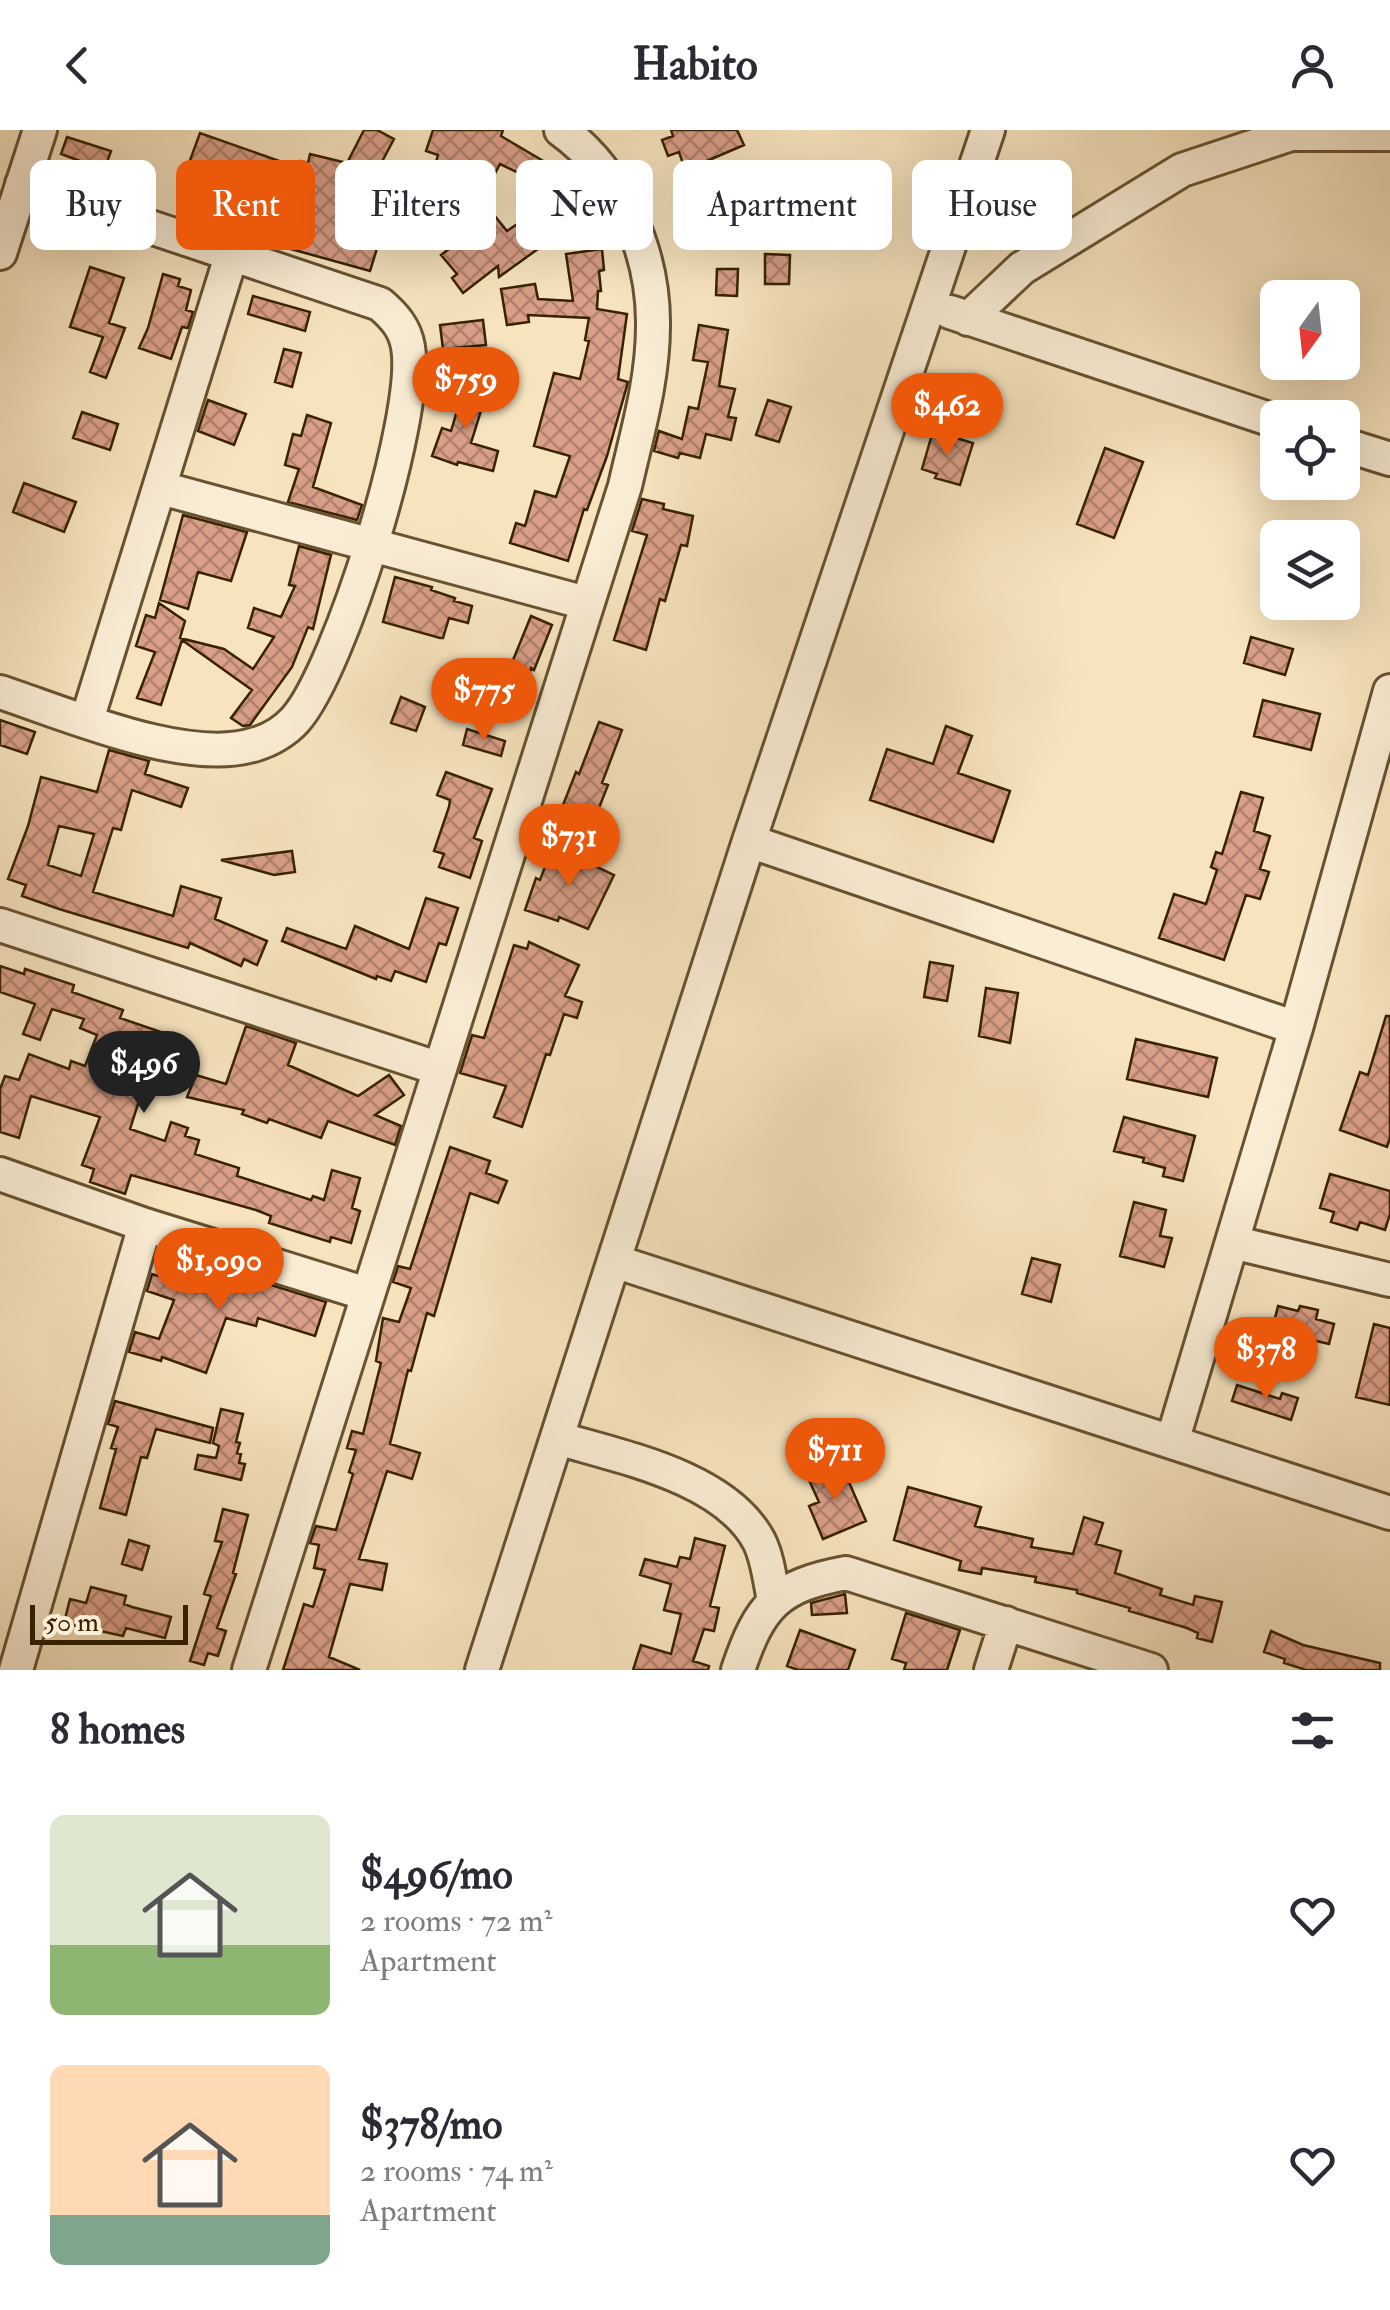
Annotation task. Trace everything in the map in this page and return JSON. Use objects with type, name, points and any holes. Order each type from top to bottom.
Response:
[{"type":"street","points":[[0,253],[40,130]]},
{"type":"street","points":[[249,1670],[586,603],[632,453],[648,386],[654,324],[644,260],[623,198],[584,147],[561,130]]},
{"type":"street","points":[[482,1670],[749,841],[988,130]]},
{"type":"street","points":[[968,319],[1022,268],[1182,170],[1291,134],[1390,134]]},
{"type":"street","points":[[0,692],[194,751],[239,749],[270,739],[294,721],[326,670],[370,546],[401,428],[410,368],[403,330],[380,304],[22,184]]},
{"type":"street","points":[[87,720],[232,253]]},
{"type":"street","points":[[930,304],[1260,416]]},
{"type":"street","points":[[1360,450],[1390,459]]},
{"type":"street","points":[[161,488],[586,603]]},
{"type":"street","points":[[1172,1442],[1296,1028],[1378,778],[1390,691]]},
{"type":"street","points":[[749,841],[1296,1028]]},
{"type":"street","points":[[0,926],[440,1069]]},
{"type":"street","points":[[0,1174],[145,1225],[367,1294]]},
{"type":"street","points":[[16,1670],[145,1225]]},
{"type":"street","points":[[1232,1242],[1390,1280]]},
{"type":"street","points":[[614,1261],[1390,1514]]},
{"type":"street","points":[[557,1438],[710,1491],[745,1522],[758,1540],[774,1601]]},
{"type":"street","points":[[738,1670],[758,1618],[774,1601],[814,1579],[846,1573],[1151,1670]]},
{"type":"street","points":[[991,1670],[1006,1623]]},
{"type":"building","points":[[364,130],[377,130],[394,139],[383,160],[349,160]]},
{"type":"building","points":[[433,130],[503,130],[501,136],[542,160],[516,160],[516,172],[500,164],[496,172],[496,160],[437,160],[438,155],[426,151]]},
{"type":"building","points":[[671,130],[737,130],[744,145],[709,160],[682,160],[679,152],[668,156],[662,140],[673,136]]},
{"type":"building","points":[[200,133],[276,160],[190,160]]},
{"type":"building","points":[[67,137],[111,151],[108,160],[77,160],[61,154]]},
{"type":"building","points":[[310,154],[335,160],[335,250],[377,250],[370,271],[294,250],[315,250],[315,160],[309,160]]},
{"type":"building","points":[[496,217],[507,231],[516,225],[516,250],[537,250],[499,277],[498,266],[463,293],[452,278],[457,274],[441,255],[448,250],[496,250]]},
{"type":"building","points":[[602,250],[604,270],[599,271],[601,291],[597,309],[627,314],[618,379],[628,382],[607,456],[587,510],[584,509],[568,561],[510,543],[516,523],[525,526],[535,491],[556,497],[570,456],[534,446],[554,373],[580,379],[589,341],[585,340],[589,318],[528,315],[529,322],[507,325],[501,289],[535,284],[538,299],[573,301],[566,254]]},
{"type":"building","points":[[765,254],[790,255],[789,284],[765,284]]},
{"type":"building","points":[[90,267],[124,278],[109,323],[125,328],[106,378],[90,372],[103,337],[70,327]]},
{"type":"building","points":[[717,269],[738,269],[737,296],[716,295]]},
{"type":"building","points":[[163,274],[180,279],[178,286],[191,290],[186,310],[193,312],[188,328],[182,327],[171,359],[139,348]]},
{"type":"building","points":[[253,296],[310,312],[305,331],[248,314]]},
{"type":"building","points":[[483,320],[486,345],[443,349],[440,325]]},
{"type":"building","points":[[699,325],[728,330],[719,386],[735,389],[728,417],[736,418],[731,440],[706,434],[700,458],[680,453],[678,458],[654,451],[659,431],[682,439],[689,407],[698,409],[708,362],[693,360]]},
{"type":"building","points":[[284,349],[301,353],[292,387],[275,382]]},
{"type":"building","points":[[467,378],[489,385],[471,443],[498,451],[493,471],[432,456],[442,428],[451,431]]},
{"type":"building","points":[[208,400],[246,414],[234,445],[198,431]]},
{"type":"building","points":[[768,400],[791,407],[779,442],[756,435]]},
{"type":"building","points":[[82,412],[118,424],[110,450],[73,438]]},
{"type":"building","points":[[307,415],[331,423],[313,487],[362,505],[357,520],[288,502],[299,469],[285,465],[293,434],[301,436]]},
{"type":"building","points":[[933,431],[973,443],[960,485],[935,478],[937,474],[922,469]]},
{"type":"building","points":[[1105,448],[1143,462],[1114,538],[1077,524]]},
{"type":"building","points":[[24,483],[76,502],[64,532],[13,512]]},
{"type":"building","points":[[642,499],[693,516],[687,546],[681,545],[646,650],[614,640],[647,535],[632,531]]},
{"type":"building","points":[[183,515],[247,532],[231,581],[198,572],[188,609],[160,600]]},
{"type":"building","points":[[299,546],[331,555],[313,629],[308,627],[292,667],[250,725],[243,726],[231,718],[252,690],[182,640],[161,705],[137,698],[155,652],[136,646],[146,615],[155,618],[159,603],[185,621],[180,638],[224,649],[253,669],[274,637],[248,628],[254,608],[281,617],[295,586],[289,585]]},
{"type":"building","points":[[395,577],[432,587],[431,590],[455,598],[454,601],[472,606],[468,623],[449,618],[440,638],[383,622]]},
{"type":"building","points":[[531,616],[552,625],[534,670],[531,668],[521,708],[496,702],[501,682]]},
{"type":"building","points":[[1251,637],[1293,649],[1285,675],[1244,663]]},
{"type":"building","points":[[401,697],[425,707],[416,731],[391,723]]},
{"type":"building","points":[[1263,700],[1320,714],[1311,750],[1254,736]]},
{"type":"building","points":[[0,720],[35,732],[27,754],[0,745]]},
{"type":"building","points":[[599,722],[622,730],[602,783],[608,785],[595,818],[563,805]]},
{"type":"building","points":[[946,726],[972,736],[958,773],[1010,791],[993,842],[870,800],[887,749],[933,764]]},
{"type":"building","points":[[467,729],[505,741],[501,756],[463,745]]},
{"type":"building","points":[[109,750],[149,761],[145,774],[188,788],[181,807],[132,790],[121,830],[113,828],[93,892],[173,916],[181,886],[221,898],[215,919],[267,941],[257,965],[244,959],[241,966],[190,943],[188,948],[22,896],[26,885],[8,879],[41,777],[97,792]],"holes":[[[59,826],[94,834],[81,876],[48,865]]]},
{"type":"building","points":[[446,772],[492,789],[474,838],[482,841],[470,878],[439,867],[444,854],[434,851],[449,807],[450,800],[437,795]]},
{"type":"building","points":[[1241,792],[1263,798],[1254,831],[1270,836],[1260,869],[1269,872],[1260,899],[1246,895],[1224,960],[1159,938],[1174,894],[1206,904],[1217,870],[1211,867],[1216,852],[1222,854]]},
{"type":"building","points":[[553,846],[614,875],[588,929],[559,917],[558,921],[525,910]]},
{"type":"building","points":[[292,851],[295,872],[274,875],[221,860]]},
{"type":"building","points":[[426,898],[458,908],[446,945],[439,943],[426,982],[395,971],[391,981],[377,976],[376,979],[282,941],[287,928],[346,949],[355,926],[409,949]]},
{"type":"building","points":[[529,942],[579,965],[565,996],[582,1002],[577,1018],[564,1014],[522,1127],[494,1117],[506,1086],[460,1073],[472,1035],[484,1038],[514,945],[527,949]]},
{"type":"building","points":[[930,962],[953,966],[947,1001],[924,997]]},
{"type":"building","points":[[0,966],[24,974],[25,969],[74,985],[72,992],[123,1010],[120,1018],[161,1032],[130,1129],[165,1141],[171,1122],[188,1128],[185,1136],[199,1140],[195,1154],[239,1168],[237,1176],[311,1200],[313,1196],[324,1200],[332,1170],[360,1178],[352,1208],[360,1211],[351,1243],[331,1237],[330,1242],[269,1223],[271,1216],[256,1210],[131,1175],[125,1194],[90,1182],[94,1169],[82,1165],[100,1117],[31,1096],[19,1138],[0,1132],[0,1089],[5,1076],[19,1080],[29,1054],[69,1069],[71,1061],[85,1066],[97,1035],[80,1028],[84,1019],[52,1009],[40,1040],[23,1034],[35,1004],[0,992]]},
{"type":"building","points":[[986,988],[1018,993],[1010,1043],[979,1036]]},
{"type":"building","points":[[1386,1016],[1390,1016],[1387,1147],[1340,1130],[1360,1072],[1368,1075]]},
{"type":"building","points":[[246,1026],[296,1043],[288,1065],[358,1096],[389,1075],[404,1095],[375,1115],[401,1126],[395,1145],[328,1121],[321,1138],[269,1119],[267,1123],[242,1114],[244,1110],[187,1097],[196,1075],[226,1084]]},
{"type":"building","points":[[1136,1039],[1217,1058],[1208,1097],[1127,1079]]},
{"type":"building","points":[[1124,1117],[1195,1136],[1183,1181],[1163,1176],[1165,1168],[1143,1162],[1144,1158],[1114,1151]]},
{"type":"building","points":[[450,1147],[490,1161],[486,1173],[507,1181],[498,1203],[470,1193],[434,1316],[427,1313],[411,1371],[408,1370],[390,1444],[420,1453],[412,1479],[387,1471],[359,1559],[387,1564],[382,1590],[350,1584],[329,1657],[360,1670],[283,1670],[304,1604],[313,1607],[325,1570],[314,1568],[319,1545],[310,1543],[316,1526],[336,1530],[353,1474],[349,1472],[356,1450],[347,1448],[352,1431],[363,1434],[381,1363],[376,1361],[383,1318],[399,1322],[411,1288],[393,1282],[398,1266],[410,1269]]},
{"type":"building","points":[[1330,1174],[1390,1191],[1385,1230],[1360,1222],[1357,1230],[1331,1222],[1334,1212],[1320,1208]]},
{"type":"building","points":[[1134,1202],[1166,1210],[1160,1236],[1172,1238],[1164,1267],[1120,1256]]},
{"type":"building","points":[[1032,1258],[1060,1265],[1051,1302],[1022,1294]]},
{"type":"building","points":[[190,1260],[326,1302],[315,1336],[258,1318],[256,1326],[226,1318],[206,1373],[162,1357],[161,1361],[129,1352],[135,1332],[159,1339],[174,1300],[147,1291],[152,1274],[182,1283]]},
{"type":"building","points":[[1278,1306],[1318,1310],[1316,1319],[1334,1324],[1329,1344],[1312,1340],[1309,1352],[1288,1346],[1291,1334],[1272,1330]]},
{"type":"building","points":[[1374,1324],[1390,1328],[1390,1405],[1356,1397]]},
{"type":"building","points":[[1237,1385],[1280,1399],[1282,1393],[1298,1398],[1291,1420],[1232,1401]]},
{"type":"building","points":[[115,1401],[213,1428],[210,1443],[156,1429],[147,1458],[141,1457],[126,1515],[100,1508],[116,1449],[111,1448],[118,1427],[108,1424]]},
{"type":"building","points":[[221,1409],[243,1414],[236,1442],[240,1443],[239,1463],[245,1464],[241,1480],[195,1469],[198,1455],[216,1458],[219,1446],[213,1443]]},
{"type":"building","points":[[841,1464],[866,1521],[823,1539],[809,1506],[819,1502],[808,1478]]},
{"type":"building","points":[[908,1487],[981,1507],[975,1526],[1033,1539],[1031,1547],[1073,1554],[1084,1517],[1103,1523],[1096,1544],[1121,1551],[1115,1573],[1162,1589],[1160,1595],[1193,1605],[1195,1596],[1222,1602],[1212,1642],[1197,1638],[1198,1633],[1187,1628],[1077,1590],[1035,1582],[1036,1577],[982,1568],[981,1574],[959,1570],[961,1561],[894,1540]]},
{"type":"building","points":[[223,1509],[248,1515],[233,1573],[236,1574],[217,1628],[226,1631],[218,1656],[208,1653],[204,1665],[190,1661],[211,1596],[204,1594],[222,1542],[215,1541]]},
{"type":"building","points":[[695,1538],[725,1546],[710,1606],[719,1608],[714,1631],[704,1629],[693,1661],[709,1666],[708,1670],[633,1670],[641,1645],[671,1654],[681,1614],[664,1610],[671,1584],[640,1575],[645,1559],[677,1567],[680,1557],[690,1559]]},
{"type":"building","points":[[129,1540],[149,1546],[142,1570],[122,1564]]},
{"type":"building","points":[[91,1587],[126,1596],[124,1604],[132,1607],[171,1617],[165,1638],[126,1628],[123,1636],[64,1623],[70,1599],[86,1603]]},
{"type":"building","points":[[845,1594],[847,1613],[812,1615],[811,1603]]},
{"type":"building","points":[[906,1613],[960,1630],[947,1670],[904,1670],[906,1663],[892,1659]]},
{"type":"building","points":[[800,1630],[855,1650],[848,1670],[798,1670],[787,1666]]},
{"type":"building","points":[[1271,1631],[1303,1645],[1380,1663],[1380,1670],[1306,1670],[1284,1663],[1285,1659],[1264,1652]]}]
